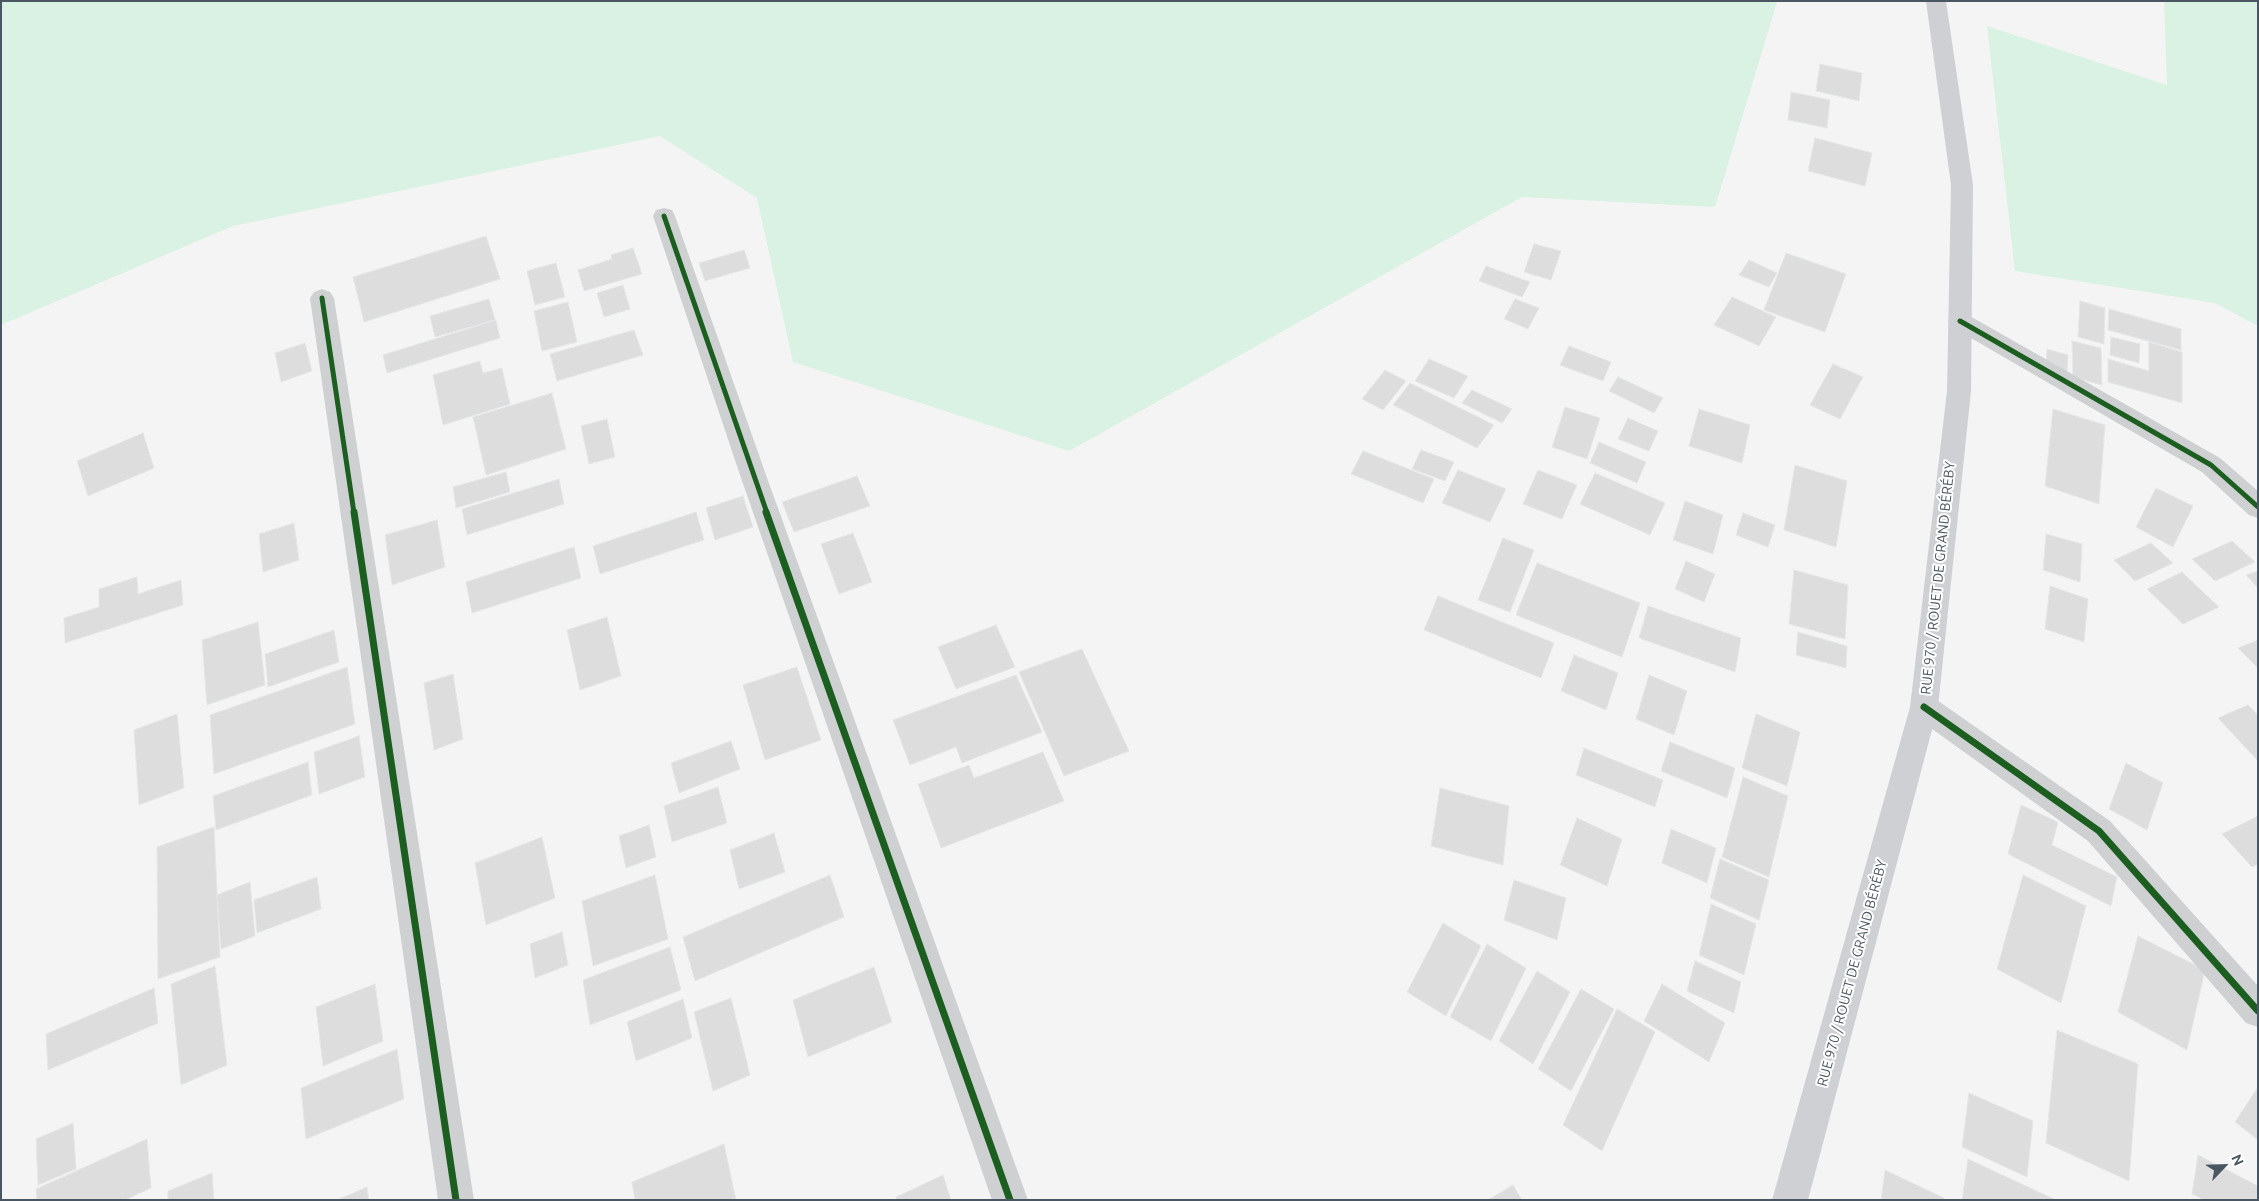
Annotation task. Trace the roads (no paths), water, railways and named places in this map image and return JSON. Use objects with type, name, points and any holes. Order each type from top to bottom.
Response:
[{"type":"main road","name":"RUE 970 / ROUET DE GRAND BÉRÉBY","points":[[1790,1200],[1924,707],[1959,391],[1962,184],[1936,1]]},
{"type":"street","points":[[664,216],[756,485],[1010,1200]]},
{"type":"street","points":[[322,298],[456,1200]]},
{"type":"street","points":[[1960,321],[2212,465],[2258,507]]},
{"type":"street","points":[[1924,707],[2099,831],[2258,1011]]}]
